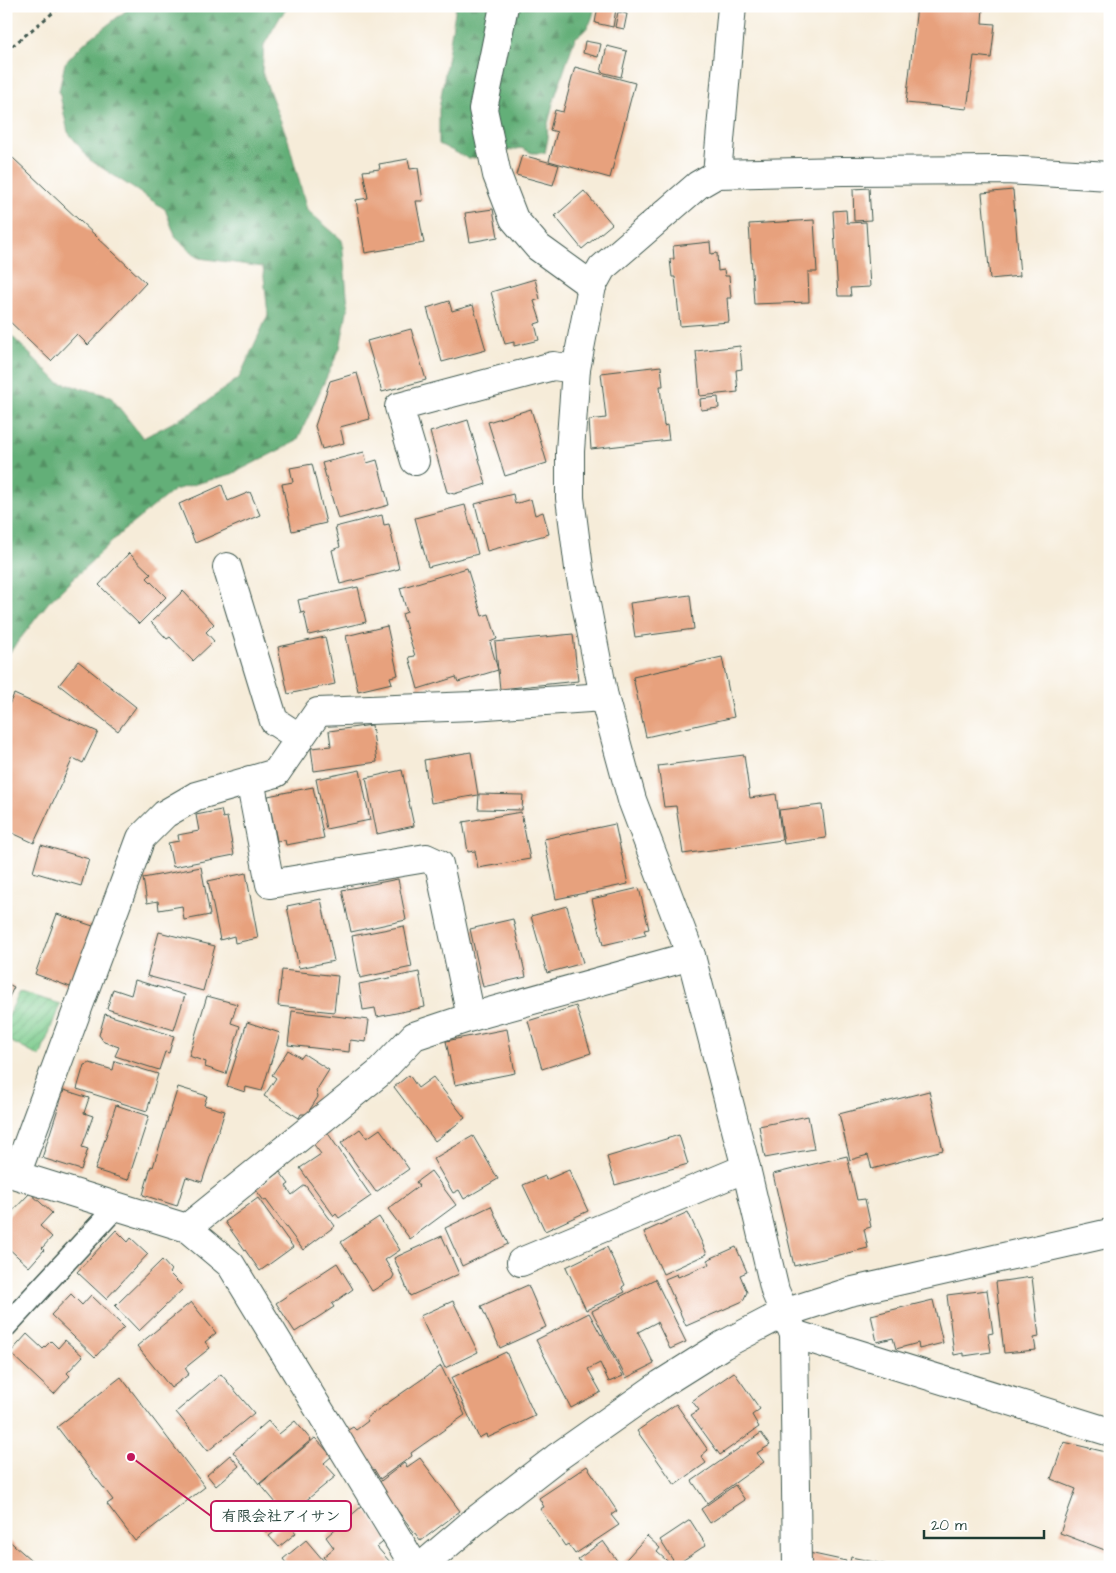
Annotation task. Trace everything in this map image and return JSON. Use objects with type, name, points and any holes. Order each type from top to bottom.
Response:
[{"type":"street","points":[[504,6],[483,108],[497,175],[514,219],[538,248],[592,286]]},
{"type":"street","points":[[717,174],[732,6]]},
{"type":"street","points":[[797,1567],[789,1324],[775,1291],[746,1168],[691,956],[632,800],[604,697],[579,568],[570,498],[570,451],[576,369],[592,286],[602,268],[698,185],[717,174],[1005,170],[1110,176]]},
{"type":"street","points":[[415,461],[399,407],[553,366],[576,369]]},
{"type":"street","points":[[227,567],[274,720],[300,738]]},
{"type":"street","points":[[415,1567],[231,1265],[187,1228],[16,1175],[141,838],[165,814],[196,796],[276,773],[318,712],[473,706],[604,697]]},
{"type":"street","points":[[250,780],[270,884],[426,858],[439,864],[471,1017]]},
{"type":"street","points":[[187,1228],[378,1074],[414,1036],[471,1017],[691,956]]},
{"type":"street","points":[[521,1262],[746,1168]]},
{"type":"street","points":[[421,1567],[556,1458],[661,1384],[723,1346],[789,1324],[849,1292],[1110,1233]]},
{"type":"street","points":[[789,1324],[1110,1432]]},
{"type":"lane","points":[[6,1326],[117,1206]]},
{"type":"path","points":[[6,51],[61,6]]},
{"type":"green space","points":[[132,6],[289,6],[280,17],[264,45],[262,72],[288,140],[307,210],[342,240],[348,306],[340,348],[297,441],[232,474],[174,490],[123,531],[48,603],[6,657],[6,330],[58,382],[110,396],[143,438],[191,413],[239,378],[268,315],[263,267],[199,258],[176,238],[165,209],[90,160],[68,132],[59,91],[65,63],[83,44]]},
{"type":"green space","points":[[456,6],[595,6],[589,25],[575,38],[553,103],[547,128],[548,138],[545,153],[532,153],[521,148],[469,159],[439,144],[439,109]]},
{"type":"green space","points":[[20,992],[60,1004],[40,1057],[6,1039],[6,1020]]},
{"type":"building","points":[[598,6],[616,9],[613,27],[595,23]]},
{"type":"building","points":[[917,6],[983,6],[982,23],[995,24],[991,58],[974,56],[967,109],[906,103]]},
{"type":"building","points":[[618,12],[627,14],[624,29],[615,27]]},
{"type":"building","points":[[585,41],[601,44],[598,57],[583,53]]},
{"type":"building","points":[[607,46],[627,51],[621,77],[601,72]]},
{"type":"building","points":[[575,67],[635,83],[610,178],[549,161],[557,132],[550,130],[555,110],[563,112]]},
{"type":"building","points":[[522,155],[559,165],[553,185],[516,175]]},
{"type":"building","points":[[13,158],[146,283],[88,345],[77,334],[51,361],[6,318],[6,277],[9,274],[6,271],[6,166]]},
{"type":"building","points":[[408,159],[410,169],[418,168],[423,201],[416,201],[424,243],[365,253],[356,200],[368,198],[363,171],[380,169],[379,164]]},
{"type":"building","points":[[869,188],[871,220],[854,221],[853,189]]},
{"type":"building","points":[[1013,190],[1020,276],[990,279],[982,193]]},
{"type":"building","points":[[584,191],[612,224],[582,249],[555,216]]},
{"type":"building","points":[[493,209],[498,237],[470,242],[465,213]]},
{"type":"building","points":[[846,210],[847,223],[866,222],[870,287],[850,288],[851,296],[838,296],[833,211]]},
{"type":"building","points":[[814,220],[817,272],[808,272],[809,302],[754,304],[749,224]]},
{"type":"building","points":[[710,242],[711,254],[717,253],[718,271],[724,270],[725,276],[729,276],[731,298],[727,298],[729,322],[680,326],[675,277],[672,277],[670,259],[674,259],[673,246]]},
{"type":"building","points":[[535,279],[540,299],[534,301],[541,322],[535,324],[539,340],[514,346],[514,342],[505,344],[491,292]]},
{"type":"building","points":[[449,301],[452,311],[473,305],[486,350],[442,362],[427,308]]},
{"type":"building","points":[[411,329],[426,380],[382,392],[367,341]]},
{"type":"building","points":[[740,346],[742,369],[736,370],[738,392],[700,396],[696,351]]},
{"type":"building","points":[[661,366],[663,386],[660,386],[664,426],[667,425],[669,440],[591,449],[589,420],[606,418],[601,373]]},
{"type":"building","points":[[357,373],[370,419],[340,427],[344,443],[322,449],[315,426],[330,381]]},
{"type":"building","points":[[718,397],[719,408],[701,410],[700,399]]},
{"type":"building","points":[[531,409],[547,463],[505,476],[488,422]]},
{"type":"building","points":[[468,420],[486,484],[454,494],[447,492],[430,432]]},
{"type":"building","points":[[364,452],[367,463],[377,460],[389,505],[338,519],[322,463]]},
{"type":"building","points":[[312,464],[326,523],[292,531],[282,484],[293,482],[290,468]]},
{"type":"building","points":[[222,485],[228,501],[250,492],[260,515],[195,543],[179,504]]},
{"type":"building","points":[[513,494],[515,504],[531,499],[535,515],[543,512],[549,534],[487,551],[475,504]]},
{"type":"building","points":[[465,505],[478,554],[428,567],[415,518]]},
{"type":"building","points":[[382,515],[384,525],[389,524],[399,569],[340,584],[332,550],[340,547],[335,527]]},
{"type":"building","points":[[129,553],[151,574],[147,578],[166,597],[139,624],[99,585]]},
{"type":"building","points":[[467,568],[482,616],[489,614],[497,639],[490,642],[498,670],[458,682],[456,677],[418,689],[409,657],[415,656],[402,614],[407,612],[400,588]]},
{"type":"building","points":[[358,587],[366,622],[309,635],[304,612],[301,613],[298,600]]},
{"type":"building","points":[[183,591],[214,624],[206,632],[214,641],[193,661],[170,637],[167,639],[151,622]]},
{"type":"building","points":[[690,595],[694,629],[635,637],[630,603]]},
{"type":"building","points":[[387,626],[398,675],[390,677],[392,683],[358,691],[346,636]]},
{"type":"building","points":[[573,634],[578,681],[500,689],[495,642]]},
{"type":"building","points":[[325,637],[335,684],[288,694],[278,647]]},
{"type":"building","points":[[722,657],[734,717],[646,737],[633,677]]},
{"type":"building","points":[[78,661],[136,707],[118,731],[59,685]]},
{"type":"building","points":[[14,694],[98,732],[83,763],[73,758],[34,843],[6,830],[6,711]]},
{"type":"building","points":[[372,725],[377,762],[314,771],[311,748],[331,746],[329,731]]},
{"type":"building","points":[[471,752],[478,795],[431,803],[424,760]]},
{"type":"building","points":[[744,755],[750,798],[776,794],[782,840],[683,854],[676,806],[664,807],[658,766]]},
{"type":"building","points":[[360,770],[370,820],[326,829],[316,779]]},
{"type":"building","points":[[402,770],[414,826],[377,834],[366,778]]},
{"type":"building","points":[[313,787],[324,838],[286,845],[285,840],[277,841],[268,796]]},
{"type":"building","points":[[479,794],[523,795],[522,810],[478,809]]},
{"type":"building","points":[[822,805],[826,838],[784,844],[779,810]]},
{"type":"building","points":[[221,810],[223,818],[227,817],[234,855],[173,867],[168,843],[179,841],[178,835],[199,831],[196,815]]},
{"type":"building","points":[[521,812],[530,859],[478,868],[475,851],[468,852],[463,822]]},
{"type":"building","points":[[615,824],[628,884],[556,899],[544,839]]},
{"type":"building","points":[[41,845],[89,859],[81,886],[33,872]]},
{"type":"building","points":[[201,867],[210,915],[184,920],[182,906],[159,910],[158,901],[147,903],[143,878]]},
{"type":"building","points":[[246,873],[258,938],[235,943],[234,936],[220,940],[208,881]]},
{"type":"building","points":[[398,879],[406,920],[351,932],[342,890]]},
{"type":"building","points":[[639,888],[649,929],[644,930],[646,935],[603,945],[592,899]]},
{"type":"building","points":[[321,899],[334,961],[299,968],[287,906]]},
{"type":"building","points":[[567,906],[583,963],[547,973],[531,916]]},
{"type":"building","points":[[57,914],[96,927],[73,988],[35,974]]},
{"type":"building","points":[[513,919],[526,977],[483,987],[470,929]]},
{"type":"building","points":[[404,926],[412,967],[360,978],[352,936]]},
{"type":"building","points":[[159,932],[215,946],[203,991],[147,976]]},
{"type":"building","points":[[282,970],[338,976],[334,1012],[278,1006]]},
{"type":"building","points":[[419,972],[425,1007],[377,1017],[375,1008],[363,1010],[359,984]]},
{"type":"building","points":[[135,980],[185,995],[174,1030],[107,1009],[113,989],[131,995]]},
{"type":"building","points":[[6,983],[14,987],[6,1003]]},
{"type":"building","points":[[207,996],[237,1004],[231,1023],[240,1026],[226,1074],[205,1067],[206,1062],[189,1056]]},
{"type":"building","points":[[576,1006],[591,1053],[542,1069],[528,1021]]},
{"type":"building","points":[[292,1011],[369,1020],[366,1042],[350,1040],[349,1052],[288,1045]]},
{"type":"building","points":[[105,1014],[174,1036],[169,1053],[165,1052],[159,1070],[115,1056],[119,1047],[104,1042],[99,1035]]},
{"type":"building","points":[[247,1022],[280,1033],[262,1091],[246,1087],[245,1092],[227,1086]]},
{"type":"building","points":[[507,1029],[515,1073],[455,1085],[446,1041]]},
{"type":"building","points":[[288,1050],[301,1058],[304,1054],[329,1070],[316,1091],[318,1097],[307,1114],[301,1114],[299,1118],[264,1096],[276,1078],[272,1075]]},
{"type":"building","points":[[115,1061],[158,1074],[147,1111],[77,1089],[84,1065],[90,1063],[113,1070]]},
{"type":"building","points":[[409,1075],[418,1088],[433,1077],[465,1118],[435,1141],[394,1087]]},
{"type":"building","points":[[178,1087],[207,1096],[204,1105],[225,1111],[202,1182],[186,1177],[177,1206],[143,1195]]},
{"type":"building","points":[[64,1090],[89,1098],[84,1113],[93,1116],[82,1147],[88,1149],[81,1170],[42,1158]]},
{"type":"building","points":[[929,1091],[943,1150],[872,1169],[868,1155],[850,1160],[839,1114]]},
{"type":"building","points":[[116,1105],[149,1116],[128,1180],[95,1170]]},
{"type":"building","points":[[808,1116],[814,1149],[765,1158],[759,1126]]},
{"type":"building","points":[[360,1129],[367,1138],[380,1129],[409,1169],[376,1192],[341,1143]]},
{"type":"building","points":[[327,1132],[371,1196],[339,1218],[336,1214],[334,1216],[300,1168],[321,1154],[312,1142]]},
{"type":"building","points":[[679,1135],[688,1164],[615,1185],[607,1157]]},
{"type":"building","points":[[473,1136],[498,1179],[464,1199],[459,1190],[453,1193],[433,1159]]},
{"type":"building","points":[[847,1156],[857,1200],[865,1199],[871,1227],[864,1229],[868,1248],[794,1266],[773,1174]]},
{"type":"building","points":[[569,1170],[588,1211],[545,1231],[523,1185],[545,1176],[546,1180]]},
{"type":"building","points":[[431,1171],[456,1205],[410,1239],[388,1209],[419,1186],[416,1182]]},
{"type":"building","points":[[280,1172],[289,1184],[286,1186],[292,1195],[305,1185],[335,1226],[303,1250],[266,1200],[264,1201],[256,1190]]},
{"type":"building","points":[[30,1193],[52,1213],[40,1226],[52,1237],[42,1248],[44,1250],[29,1267],[6,1246],[6,1218]]},
{"type":"building","points":[[258,1198],[293,1247],[260,1271],[225,1222]]},
{"type":"building","points":[[491,1206],[508,1244],[462,1266],[445,1228]]},
{"type":"building","points":[[688,1212],[707,1254],[663,1274],[644,1232]]},
{"type":"building","points":[[379,1217],[400,1250],[385,1260],[394,1275],[392,1279],[372,1291],[341,1242]]},
{"type":"building","points":[[116,1230],[128,1242],[131,1238],[148,1254],[106,1299],[77,1272]]},
{"type":"building","points":[[442,1236],[459,1274],[410,1296],[394,1258]]},
{"type":"building","points":[[607,1247],[625,1285],[622,1287],[625,1292],[586,1310],[566,1267]]},
{"type":"building","points":[[736,1247],[747,1272],[740,1275],[747,1292],[743,1301],[686,1326],[665,1279],[677,1274],[678,1277],[709,1264],[707,1260]]},
{"type":"building","points":[[162,1260],[171,1270],[169,1273],[184,1288],[139,1331],[115,1306]]},
{"type":"building","points":[[337,1263],[353,1289],[332,1304],[334,1307],[295,1332],[276,1303]]},
{"type":"building","points":[[1032,1277],[1039,1337],[1034,1338],[1036,1350],[1004,1353],[996,1282]]},
{"type":"building","points":[[655,1279],[686,1342],[670,1349],[657,1322],[638,1332],[654,1364],[626,1378],[592,1311]]},
{"type":"building","points":[[528,1285],[546,1327],[500,1348],[481,1306]]},
{"type":"building","points":[[987,1290],[993,1333],[988,1334],[991,1352],[964,1356],[964,1353],[954,1355],[947,1295]]},
{"type":"building","points":[[71,1294],[82,1305],[91,1295],[124,1327],[95,1357],[51,1315]]},
{"type":"building","points":[[933,1300],[943,1343],[919,1349],[918,1343],[896,1349],[893,1338],[877,1342],[871,1315]]},
{"type":"building","points":[[453,1301],[478,1352],[445,1368],[420,1316]]},
{"type":"building","points":[[191,1302],[216,1333],[205,1342],[210,1348],[185,1368],[189,1374],[171,1388],[137,1346]]},
{"type":"building","points":[[589,1313],[623,1376],[609,1382],[600,1363],[588,1369],[601,1392],[571,1408],[536,1340]]},
{"type":"building","points":[[27,1334],[43,1349],[51,1341],[58,1348],[65,1340],[83,1356],[67,1373],[70,1376],[54,1394],[10,1353]]},
{"type":"building","points":[[506,1352],[535,1416],[487,1438],[486,1434],[479,1438],[451,1378]]},
{"type":"building","points":[[441,1366],[465,1415],[411,1453],[412,1456],[380,1479],[374,1469],[367,1474],[340,1435],[353,1427],[356,1430],[368,1421],[366,1418]]},
{"type":"building","points":[[734,1372],[760,1409],[752,1415],[759,1427],[720,1455],[691,1415],[699,1410],[692,1401]]},
{"type":"building","points":[[221,1374],[254,1413],[208,1451],[176,1412]]},
{"type":"building","points":[[121,1377],[205,1487],[135,1541],[107,1504],[113,1500],[57,1427]]},
{"type":"building","points":[[676,1404],[708,1450],[701,1456],[706,1463],[675,1485],[637,1431]]},
{"type":"building","points":[[268,1421],[279,1434],[295,1421],[311,1440],[259,1484],[233,1452]]},
{"type":"building","points":[[761,1433],[770,1445],[757,1453],[764,1462],[707,1503],[692,1481]]},
{"type":"building","points":[[315,1438],[332,1456],[324,1463],[336,1476],[287,1516],[260,1484]]},
{"type":"building","points":[[1064,1442],[1110,1453],[1110,1552],[1060,1533],[1076,1489],[1051,1479]]},
{"type":"building","points":[[230,1455],[239,1466],[216,1486],[207,1475]]},
{"type":"building","points":[[420,1458],[460,1511],[421,1541],[377,1484],[404,1463],[407,1467]]},
{"type":"building","points":[[587,1466],[617,1511],[611,1515],[619,1525],[575,1554],[568,1544],[565,1546],[540,1509],[544,1507],[539,1498]]},
{"type":"building","points":[[735,1485],[745,1500],[710,1523],[701,1509]]},
{"type":"building","points":[[273,1506],[282,1517],[266,1532],[256,1520]]},
{"type":"building","points":[[362,1506],[387,1539],[377,1547],[390,1562],[384,1567],[332,1567],[323,1557],[334,1548],[326,1537]]},
{"type":"building","points":[[690,1520],[706,1545],[676,1565],[660,1540]]},
{"type":"building","points":[[287,1522],[296,1533],[279,1547],[269,1536]]},
{"type":"building","points":[[647,1536],[660,1548],[657,1552],[674,1567],[619,1567]]},
{"type":"building","points":[[6,1538],[39,1567],[6,1567]]},
{"type":"building","points":[[306,1540],[329,1567],[289,1567],[283,1559]]},
{"type":"building","points":[[603,1541],[618,1562],[611,1567],[584,1567],[578,1559]]},
{"type":"building","points":[[809,1553],[846,1561],[844,1567],[810,1567]]},
{"type":"building","points":[[851,1557],[893,1566],[893,1567],[849,1567]]},
{"type":"place","name":"有限会社アイサン","points":[[131,1457]]}]
